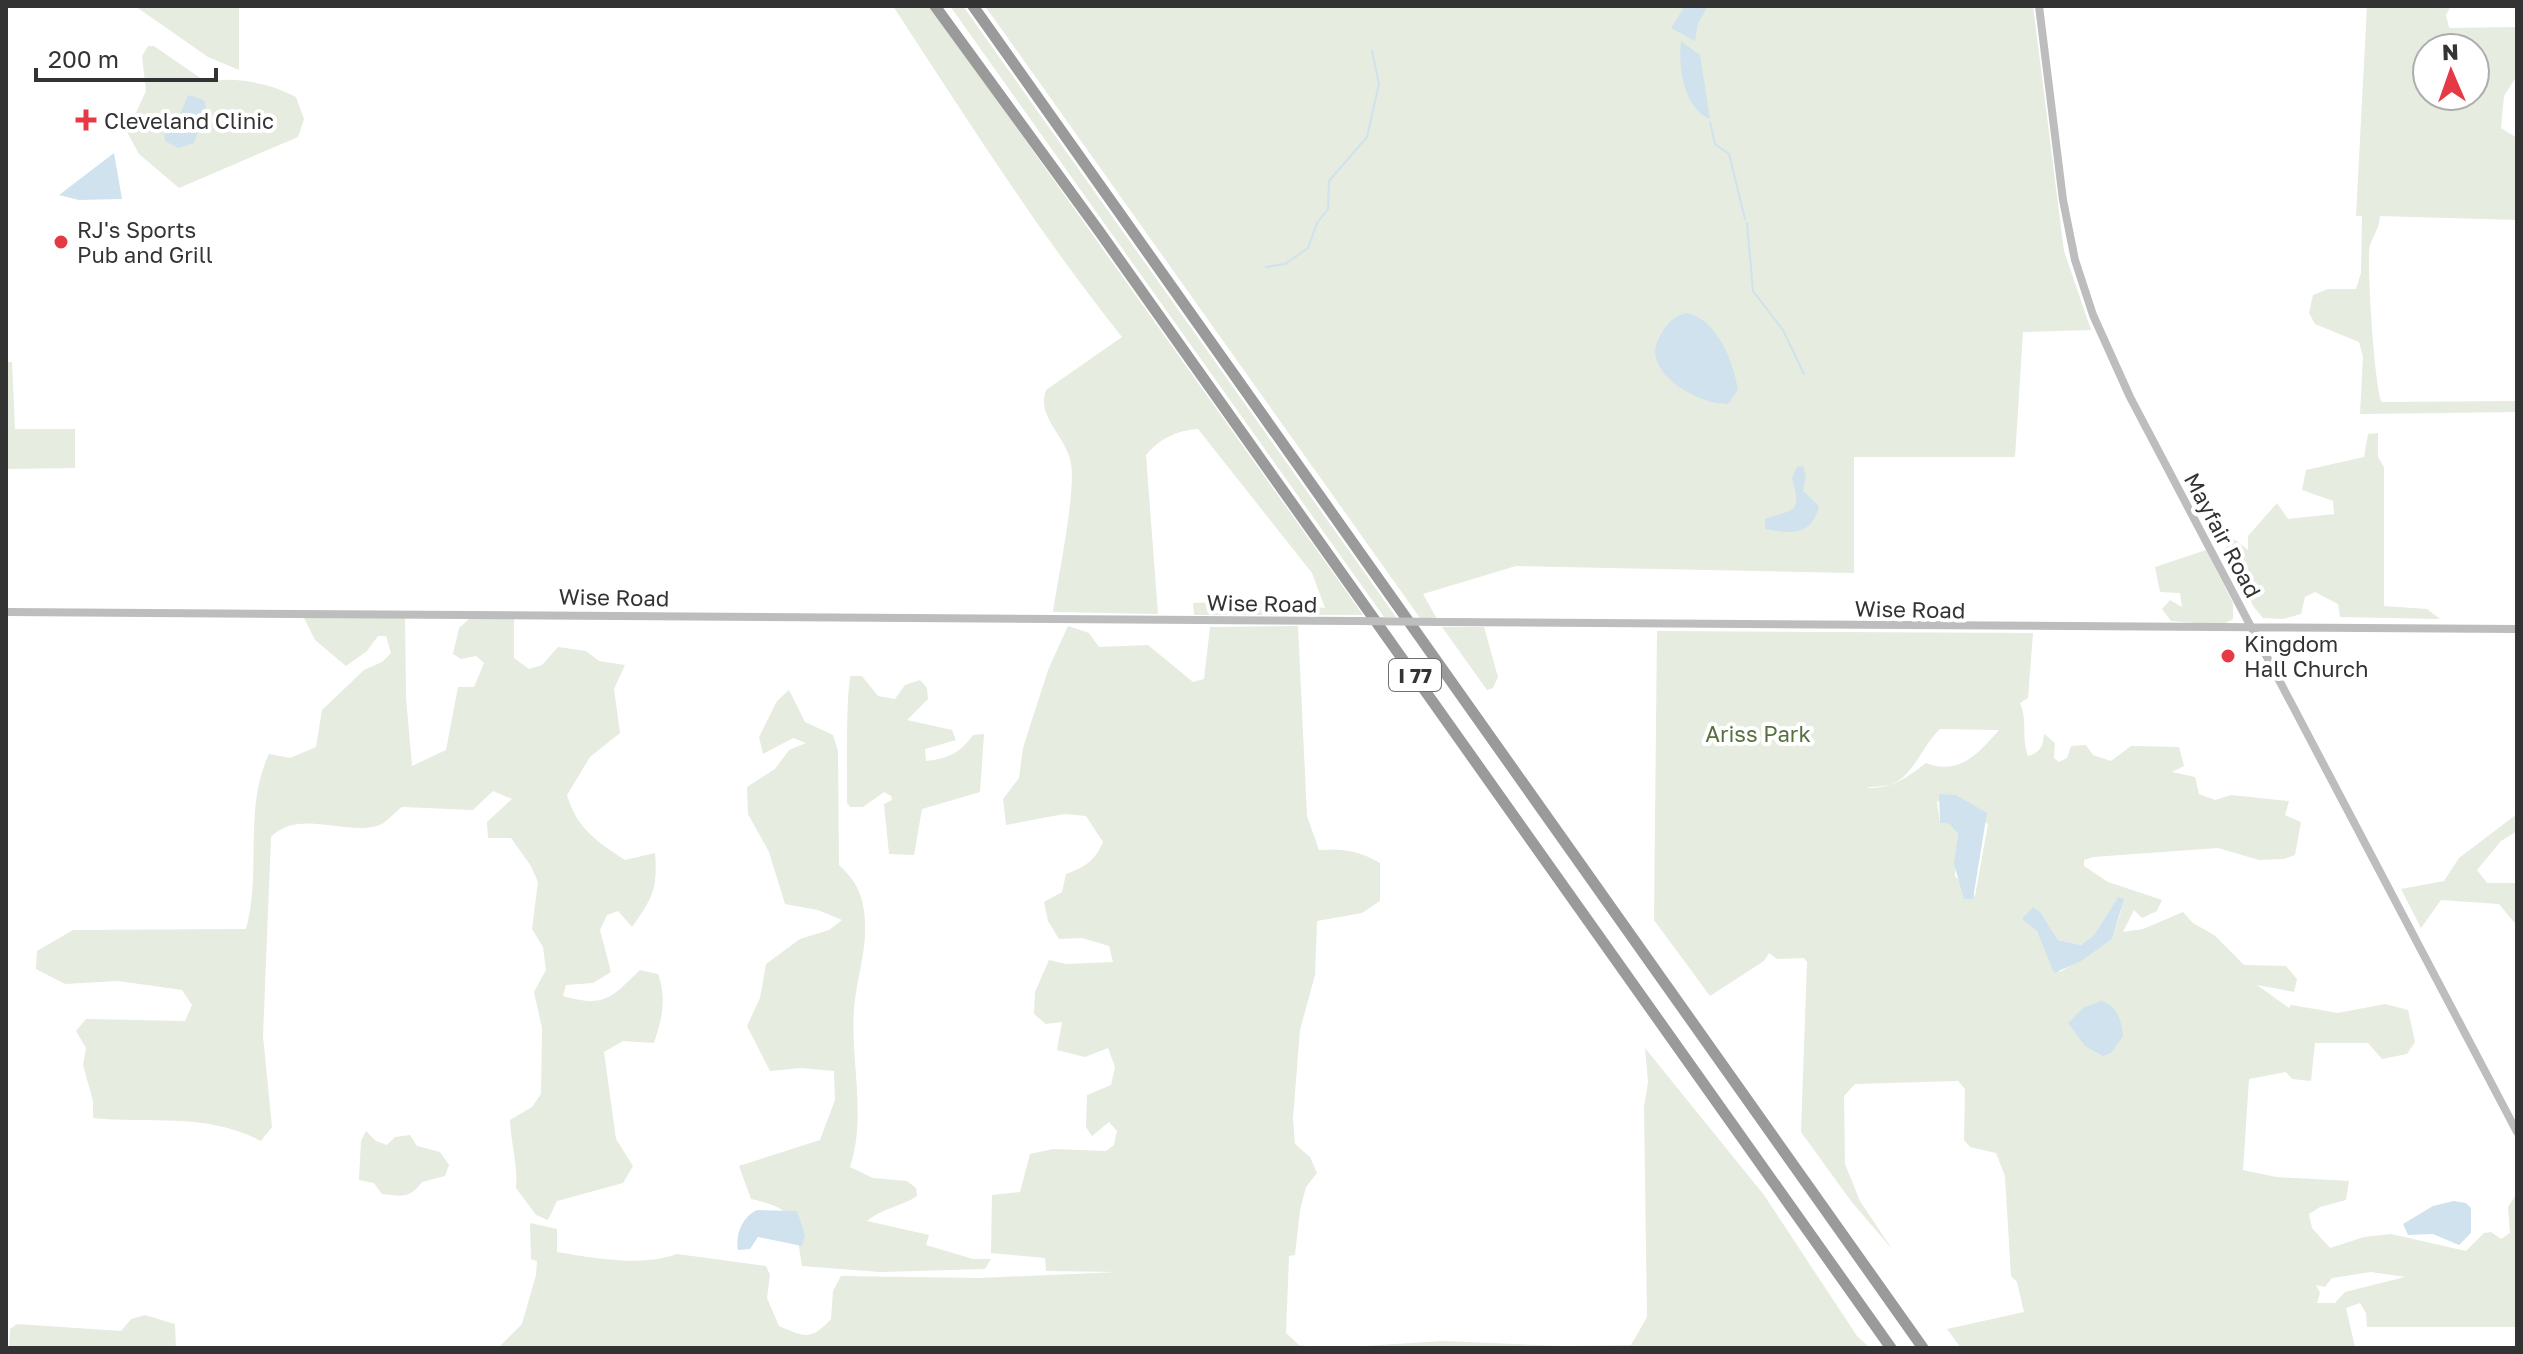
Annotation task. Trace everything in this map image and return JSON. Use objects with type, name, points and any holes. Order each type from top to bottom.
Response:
[{"type":"highway","name":"I 77","points":[[935,6],[1109,244],[1891,1348]]},
{"type":"highway","name":"I 77","points":[[973,6],[1923,1348]]},
{"type":"street","name":"Mayfair Road","points":[[2039,6],[2065,213],[2088,301],[2130,397],[2517,1132]]},
{"type":"street","name":"Wise Road","points":[[6,612],[2517,629]]},
{"type":"green space","points":[[135,6],[239,6],[239,70],[208,57]]},
{"type":"green space","points":[[893,6],[930,6],[1363,615],[1194,615],[1193,603],[1264,601],[1325,608],[1312,573],[1198,429],[1169,436],[1146,455],[1158,614],[1053,612],[1072,477],[1068,453],[1045,409],[1046,390],[1122,337],[1032,216]]},
{"type":"green space","points":[[950,6],[963,6],[1396,617],[1384,617]]},
{"type":"green space","points":[[985,6],[2033,6],[2064,251],[2091,330],[2023,332],[2015,457],[1854,457],[1854,573],[1516,566],[1423,594],[1437,619],[1420,618]]},
{"type":"green space","points":[[2367,6],[2451,6],[2446,15],[2449,28],[2517,27],[2516,77],[2504,96],[2501,128],[2517,138],[2517,220],[2380,216],[2369,255],[2374,352],[2382,402],[2517,401],[2517,412],[2360,414],[2363,357],[2359,342],[2315,324],[2309,313],[2313,295],[2328,289],[2356,289],[2361,273],[2362,216],[2356,216]]},
{"type":"green space","points":[[148,46],[154,46],[206,82],[252,82],[296,97],[304,119],[298,137],[179,188],[139,154],[127,132],[146,91],[142,56]]},
{"type":"green space","points":[[6,362],[12,362],[15,429],[75,429],[75,468],[6,469]]},
{"type":"green space","points":[[2378,433],[2378,457],[2384,467],[2384,606],[2427,609],[2440,619],[2340,617],[2338,604],[2315,592],[2305,597],[2301,614],[2283,619],[2263,618],[2253,606],[2226,547],[2234,539],[2248,550],[2248,536],[2277,503],[2288,519],[2334,514],[2333,501],[2302,490],[2306,470],[2364,457],[2368,434]]},
{"type":"green space","points":[[2206,550],[2233,603],[2233,619],[2222,625],[2171,621],[2162,609],[2170,600],[2182,607],[2180,593],[2160,592],[2155,567]]},
{"type":"green space","points":[[405,616],[406,698],[412,766],[446,750],[458,687],[474,687],[484,663],[476,656],[461,659],[453,654],[459,628],[470,618],[514,619],[514,658],[529,669],[542,665],[558,647],[586,651],[599,661],[625,665],[614,689],[620,733],[590,757],[567,795],[582,825],[625,860],[655,853],[654,885],[649,901],[632,927],[618,911],[607,915],[600,930],[611,972],[593,983],[566,985],[563,996],[589,1001],[606,998],[622,988],[640,970],[658,974],[662,1008],[654,1043],[623,1041],[604,1052],[616,1139],[633,1166],[623,1183],[557,1201],[548,1220],[536,1215],[516,1188],[510,1120],[532,1107],[541,1094],[542,1028],[534,992],[546,970],[543,947],[532,929],[538,882],[531,866],[511,838],[488,838],[487,822],[512,799],[493,791],[473,810],[402,807],[377,826],[294,825],[271,837],[263,1036],[272,1127],[261,1141],[220,1126],[199,1123],[93,1118],[93,1101],[83,1065],[86,1048],[76,1031],[86,1019],[185,1021],[192,1005],[182,990],[118,981],[65,984],[36,969],[37,951],[73,930],[246,929],[253,885],[257,797],[269,754],[290,758],[316,747],[322,710],[364,670],[382,662],[391,653],[386,636],[378,636],[367,651],[346,666],[315,640],[304,618]]},
{"type":"green space","points":[[1068,626],[1089,633],[1099,647],[1148,645],[1193,682],[1204,679],[1210,627],[1298,626],[1307,816],[1319,850],[1351,851],[1380,863],[1380,901],[1362,913],[1317,921],[1315,975],[1300,1030],[1293,1118],[1295,1144],[1310,1157],[1317,1173],[1306,1187],[1295,1255],[1289,1256],[1286,1333],[1299,1345],[1323,1348],[498,1348],[522,1324],[536,1275],[537,1261],[531,1259],[530,1223],[557,1229],[557,1252],[633,1261],[677,1254],[766,1266],[770,1275],[767,1298],[779,1326],[807,1335],[818,1331],[831,1319],[833,1291],[841,1276],[980,1278],[1118,1272],[1046,1271],[1045,1258],[991,1253],[992,1195],[1020,1192],[1030,1154],[1053,1149],[1106,1151],[1114,1145],[1117,1131],[1109,1122],[1092,1136],[1086,1127],[1087,1095],[1111,1085],[1115,1067],[1108,1048],[1085,1057],[1057,1050],[1062,1022],[1046,1024],[1034,1014],[1035,992],[1049,960],[1066,964],[1113,962],[1109,946],[1082,938],[1059,939],[1048,921],[1044,902],[1062,892],[1066,874],[1089,862],[1103,842],[1086,816],[1064,814],[1006,825],[1003,799],[1019,778],[1023,748],[1048,670]]},
{"type":"green space","points":[[1442,627],[1484,627],[1498,677],[1493,688],[1487,690]]},
{"type":"green space","name":"Ariss Park","points":[[1657,631],[2033,633],[2028,698],[2020,703],[2028,756],[2040,748],[2044,734],[2055,743],[2054,758],[2059,762],[2067,758],[2071,746],[2086,745],[2093,755],[2111,761],[2131,746],[2179,747],[2184,766],[2172,772],[2195,777],[2199,794],[2215,800],[2231,795],[2289,801],[2285,815],[2301,822],[2295,855],[2284,859],[2259,860],[2218,848],[2084,860],[2084,866],[2108,882],[2162,900],[2157,911],[2142,918],[2134,910],[2123,932],[2143,929],[2183,912],[2193,923],[2214,935],[2244,965],[2286,966],[2297,979],[2294,992],[2257,985],[2289,1008],[2291,1005],[2338,1013],[2385,1004],[2408,1010],[2415,1042],[2407,1054],[2382,1059],[2368,1043],[2315,1043],[2311,1081],[2292,1079],[2286,1072],[2249,1079],[2243,1170],[2276,1177],[2349,1181],[2346,1200],[2320,1207],[2309,1214],[2312,1228],[2330,1248],[2364,1237],[2391,1234],[2466,1251],[2484,1233],[2491,1232],[2501,1239],[2510,1233],[2508,1207],[2517,1193],[2517,1327],[2367,1327],[2366,1313],[2360,1303],[2346,1308],[2355,1347],[2374,1348],[1961,1348],[1947,1329],[2024,1312],[2017,1282],[2011,1276],[2005,1176],[1996,1153],[1970,1147],[1964,1140],[1965,1089],[1958,1081],[1855,1084],[1844,1096],[1845,1164],[1860,1201],[1892,1249],[1851,1201],[1801,1132],[1807,962],[1804,958],[1777,959],[1769,953],[1764,961],[1710,996],[1654,920]],"holes":[[[1940,729],[1999,730],[1975,754],[1958,765],[1948,767],[1926,763],[1911,774],[1891,785],[1865,788],[1889,785],[1900,780]],[[1937,801],[1988,824],[1975,896],[1955,876],[1958,834],[1949,824],[1940,823]],[[2118,897],[2121,911],[2112,939],[2060,972],[2037,931],[2041,913],[2058,940],[2081,945],[2094,935]],[[2371,1272],[2405,1277],[2345,1292],[2335,1303],[2317,1303],[2320,1293],[2316,1285],[2325,1287],[2332,1278]]]},
{"type":"green space","points":[[851,676],[862,676],[878,696],[895,699],[905,685],[920,680],[927,688],[928,699],[907,720],[952,730],[956,740],[925,749],[926,761],[947,756],[964,746],[973,735],[984,734],[980,792],[922,809],[914,855],[889,854],[884,804],[892,800],[891,796],[884,792],[863,807],[850,807],[847,803]]},
{"type":"green space","points":[[789,690],[805,722],[833,735],[838,751],[839,865],[856,885],[864,911],[865,936],[853,1028],[857,1128],[850,1167],[873,1178],[907,1181],[916,1188],[917,1196],[867,1221],[929,1235],[926,1245],[973,1259],[991,1259],[985,1269],[880,1272],[802,1266],[792,1219],[778,1207],[751,1199],[739,1166],[820,1140],[835,1100],[834,1071],[801,1068],[770,1071],[747,1026],[760,998],[766,964],[800,939],[829,930],[842,920],[818,910],[785,904],[769,852],[748,814],[747,787],[775,769],[789,750],[806,743],[793,738],[763,754],[759,737],[777,701]]},
{"type":"green space","points":[[2517,814],[2517,831],[2501,841],[2477,870],[2487,883],[2517,883],[2517,926],[2499,904],[2441,900],[2421,928],[2401,889],[2444,881],[2459,858]]},
{"type":"green space","points":[[1645,1048],[1764,1195],[1857,1336],[1870,1348],[1331,1348],[1443,1341],[1563,1346],[1631,1345],[1647,1317],[1644,1107],[1648,1082]]},
{"type":"green space","points":[[366,1131],[376,1141],[387,1145],[395,1137],[410,1135],[417,1146],[440,1152],[449,1165],[445,1176],[422,1182],[405,1195],[382,1194],[374,1183],[359,1180],[361,1141]]},
{"type":"green space","points":[[145,1315],[175,1324],[176,1348],[9,1348],[10,1329],[17,1324],[121,1331],[131,1319]]},
{"type":"water","points":[[1685,6],[1708,6],[1698,23],[1695,41],[1671,28]]},
{"type":"water","points":[[1681,41],[1700,55],[1710,119],[1694,106],[1688,96],[1680,62]]},
{"type":"water","points":[[188,95],[204,100],[206,107],[194,143],[178,148],[165,141],[164,135],[176,125]]},
{"type":"water","points":[[114,153],[122,199],[79,200],[59,195]]},
{"type":"water","points":[[1686,313],[1707,323],[1728,355],[1738,390],[1728,404],[1701,399],[1688,392],[1664,374],[1657,362],[1655,350],[1659,338],[1673,319]]},
{"type":"water","points":[[1803,466],[1806,477],[1803,491],[1819,506],[1816,516],[1799,531],[1765,529],[1765,519],[1794,508],[1796,498],[1792,478],[1797,467]]},
{"type":"water","points":[[1939,794],[1956,795],[1987,813],[1973,899],[1964,899],[1954,864],[1958,834],[1949,824],[1940,823]]},
{"type":"water","points":[[2118,897],[2124,899],[2112,939],[2081,961],[2054,973],[2037,931],[2022,919],[2033,907],[2041,913],[2058,940],[2081,945],[2094,935]]},
{"type":"water","points":[[2101,1001],[2118,1014],[2123,1036],[2111,1053],[2103,1056],[2085,1046],[2068,1023],[2083,1008]]},
{"type":"water","points":[[2454,1201],[2466,1203],[2471,1208],[2471,1233],[2459,1245],[2433,1234],[2408,1235],[2403,1224],[2433,1206]]},
{"type":"water","points":[[757,1210],[797,1211],[805,1235],[802,1246],[758,1237],[750,1249],[738,1250],[741,1227],[747,1217]]},
{"type":"waterway","points":[[1266,267],[1285,264],[1308,248],[1317,223],[1328,209],[1329,181],[1367,137],[1379,84],[1372,51]]},
{"type":"waterway","points":[[1710,122],[1715,144],[1729,154],[1745,219]]},
{"type":"waterway","points":[[1747,223],[1753,291],[1783,330],[1804,374]]},
{"type":"place","name":"Cleveland Clinic","points":[[86,120]]},
{"type":"place","name":"RJ's Sports Pub and Grill","points":[[61,242]]},
{"type":"place","name":"Kingdom Hall Church","points":[[2228,656]]}]
